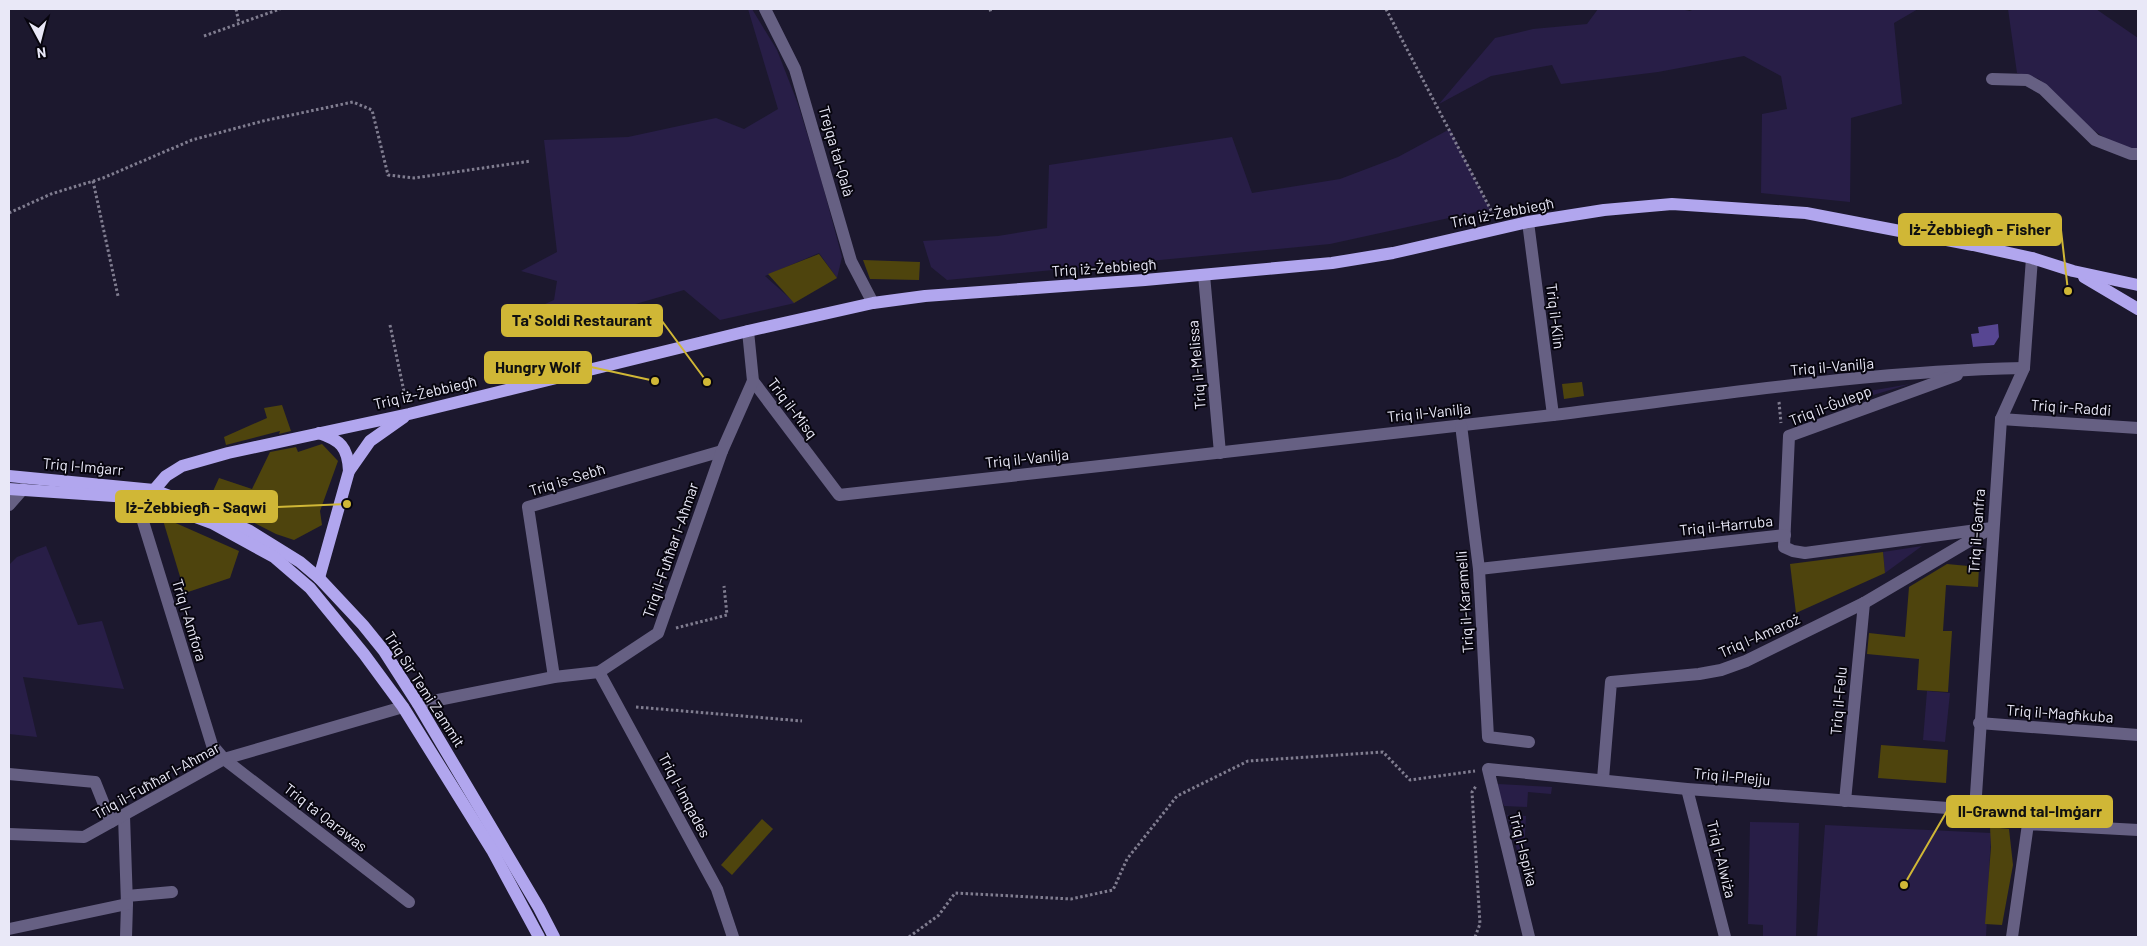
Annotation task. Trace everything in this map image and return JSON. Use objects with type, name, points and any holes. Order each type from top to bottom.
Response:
[{"type":"main road","name":"Triq iż-Żebbiegħ","points":[[149,494],[166,476],[182,466],[228,453],[409,414],[748,330],[873,302],[925,296],[1204,275],[1341,261],[1393,252],[1500,227],[1604,210],[1672,204],[1806,213],[2032,258],[2073,271],[2138,285]]},
{"type":"main road","name":"Triq iż-Żebbiegħ","points":[[2073,271],[2138,309]]},
{"type":"main road","points":[[319,578],[349,471],[370,441],[409,414]]},
{"type":"main road","points":[[319,433],[332,438],[344,447],[349,471]]},
{"type":"main road","name":"Triq l-Imġarr","points":[[9,476],[149,494]]},
{"type":"main road","name":"Triq l-Imġarr","points":[[9,489],[149,494]]},
{"type":"main road","name":"Triq Sir Temi Zammit","points":[[149,494],[186,502],[250,531],[300,562],[319,578],[363,625],[384,651],[418,704],[539,908],[554,937]]},
{"type":"main road","name":"Triq Sir Temi Zammit","points":[[149,494],[212,523],[274,557],[310,588],[364,654],[403,707],[492,850],[539,937]]},
{"type":"street","name":"Trejqa tal-Qalà","points":[[765,9],[795,69],[851,261],[873,302]]},
{"type":"street","points":[[1992,79],[2027,80],[2044,89],[2095,140],[2131,154],[2138,154]]},
{"type":"street","name":"Triq il-Klin","points":[[1528,222],[1553,415]]},
{"type":"street","name":"Triq il-Ganfra","points":[[1975,810],[1992,528],[2001,419],[2024,368],[2032,258]]},
{"type":"street","name":"Triq il-Melissa","points":[[1204,275],[1220,453]]},
{"type":"street","name":"Triq il-Misq","points":[[748,330],[753,381],[838,494]]},
{"type":"street","name":"Triq il-Vanilja","points":[[838,494],[1220,453],[1777,387],[1973,369],[2024,368]]},
{"type":"street","name":"Triq il-Ġulepp","points":[[1785,535],[1789,436],[1973,369]]},
{"type":"street","name":"Triq il-Fuħħar l-Aħmar","points":[[418,704],[554,678],[599,672],[658,633],[722,450],[753,381]]},
{"type":"street","name":"Triq ir-Raddi","points":[[2001,419],[2138,428]]},
{"type":"street","name":"Triq il-Karamelli","points":[[1461,425],[1479,568],[1488,737],[1528,742]]},
{"type":"street","name":"Triq is-Sebħ","points":[[554,678],[528,507],[722,450]]},
{"type":"street","points":[[9,505],[23,489]]},
{"type":"street","name":"Triq l-Amfora","points":[[149,494],[141,515],[212,745],[224,759]]},
{"type":"street","name":"Triq il-Ħarruba","points":[[1479,568],[1785,535],[1784,547],[1805,553],[1992,528]]},
{"type":"street","name":"Triq l-Amaroż","points":[[1603,779],[1611,682],[1699,674],[1721,670],[1746,661],[1864,603],[1992,528]]},
{"type":"street","name":"Triq il-Felu","points":[[1845,801],[1864,603]]},
{"type":"street","name":"Triq l-Imqades","points":[[599,672],[717,889],[733,937]]},
{"type":"street","name":"Triq il-Fuħħar l-Aħmar","points":[[9,834],[84,837],[224,759],[403,707]]},
{"type":"street","name":"Triq il-Magħkuba","points":[[1979,724],[2138,735]]},
{"type":"street","name":"Triq ta' Qarawas","points":[[224,759],[409,902]]},
{"type":"street","name":"Triq il-Plejju","points":[[1488,769],[1603,779],[1687,789],[1975,810]]},
{"type":"street","name":"Triq l-Ispika","points":[[1488,769],[1529,937]]},
{"type":"street","points":[[9,774],[95,782],[111,822]]},
{"type":"street","name":"Triq l-Alwiża","points":[[1687,789],[1725,937]]},
{"type":"street","points":[[124,816],[127,900],[126,937]]},
{"type":"street","points":[[2012,937],[2028,824],[2138,830]]},
{"type":"street","points":[[9,929],[127,900],[172,892]]},
{"type":"path","points":[[236,9],[239,23]]},
{"type":"path","points":[[204,36],[280,9]]},
{"type":"path","points":[[1386,9],[1500,227]]},
{"type":"path","points":[[9,213],[51,194],[93,181],[192,140],[263,121],[353,102],[372,110],[388,175],[414,178],[531,161]]},
{"type":"path","points":[[93,181],[118,296]]},
{"type":"path","points":[[390,325],[409,414]]},
{"type":"path","points":[[1777,387],[1781,423]]},
{"type":"path","points":[[658,633],[727,615],[724,586]]},
{"type":"path","points":[[618,705],[802,721]]},
{"type":"path","points":[[909,937],[939,915],[956,893],[1071,900],[1114,890],[1127,859],[1177,796],[1248,761],[1383,752],[1410,780],[1488,769]]},
{"type":"path","points":[[1475,937],[1480,924],[1472,792],[1488,769]]},
{"type":"path","points":[[1975,810],[1984,818],[2028,824]]},
{"type":"shaded area","points":[[748,9],[752,9],[777,50],[798,104],[842,257],[837,278],[819,253],[765,276],[795,303],[720,320],[684,290],[632,305],[561,307],[525,313],[554,300],[557,281],[521,271],[557,252],[544,140],[628,137],[716,118],[744,129],[778,109]]},
{"type":"shaded area","points":[[1598,9],[1680,9],[1690,11],[1694,9],[1918,9],[1894,23],[1902,104],[1851,118],[1850,202],[1761,193],[1762,114],[1787,109],[1781,76],[1744,56],[1658,72],[1561,84],[1552,65],[1491,76],[1439,104],[1495,38],[1533,29],[1587,24]]},
{"type":"shaded area","points":[[2008,9],[2096,9],[2138,38],[2138,149],[2115,145],[2089,127],[2039,79],[2017,73]]},
{"type":"shaded area","points":[[1450,129],[1490,209],[1330,244],[947,280],[931,267],[923,241],[998,236],[1047,228],[1049,165],[1232,137],[1252,193],[1340,179],[1398,157]]},
{"type":"shaded area","points":[[1998,324],[1999,337],[1994,345],[1973,347],[1971,334],[1979,333],[1978,327]]},
{"type":"shaded area","points":[[1910,384],[1833,407],[1852,394]]},
{"type":"shaded area","points":[[46,546],[78,625],[102,621],[124,689],[23,677],[37,737],[9,734],[9,565],[17,557]]},
{"type":"shaded area","points":[[1922,546],[1885,573],[1883,552]]},
{"type":"shaded area","points":[[1927,691],[1950,693],[1945,742],[1923,740]]},
{"type":"shaded area","points":[[1498,784],[1552,787],[1551,794],[1528,792],[1527,807],[1504,806],[1496,786]]},
{"type":"shaded area","points":[[1507,815],[1526,816],[1523,871]]},
{"type":"shaded area","points":[[1750,822],[1799,823],[1796,937],[1763,937],[1763,925],[1748,924]]},
{"type":"shaded area","points":[[1825,825],[1991,833],[1986,937],[1817,937]]},
{"type":"building","points":[[819,254],[837,278],[794,303],[768,274]]},
{"type":"building","points":[[863,260],[920,262],[919,280],[870,279]]},
{"type":"building","points":[[1582,382],[1584,396],[1564,399],[1562,384]]},
{"type":"building","points":[[282,405],[291,431],[279,434],[280,431],[226,445],[224,437],[267,418],[264,408]]},
{"type":"building","points":[[322,444],[338,461],[320,511],[322,525],[294,540],[276,534],[209,500],[219,478],[252,489],[270,452],[296,447],[298,452]]},
{"type":"building","points":[[162,517],[239,551],[230,578],[185,593]]},
{"type":"building","points":[[1883,552],[1885,573],[1796,613],[1790,564]]},
{"type":"building","points":[[1947,564],[1979,567],[1978,587],[1946,585],[1943,631],[1952,631],[1948,692],[1917,690],[1919,659],[1867,654],[1869,633],[1905,637],[1909,587]]},
{"type":"building","points":[[1881,745],[1948,750],[1946,783],[1878,778]]},
{"type":"building","points":[[762,819],[773,829],[732,875],[721,865]]},
{"type":"building","points":[[1990,827],[2009,829],[2013,865],[2002,925],[1985,924],[1991,847]]},
{"type":"place","name":"Iż-Żebbiegħ - Fisher","points":[[2068,291]]},
{"type":"place","name":"Hungry Wolf","points":[[655,381]]},
{"type":"place","name":"Ta' Soldi Restaurant","points":[[707,382]]},
{"type":"place","name":"Iż-Żebbiegħ - Saqwi","points":[[347,504]]},
{"type":"place","name":"Il-Grawnd tal-Imġarr","points":[[1904,885]]}]
